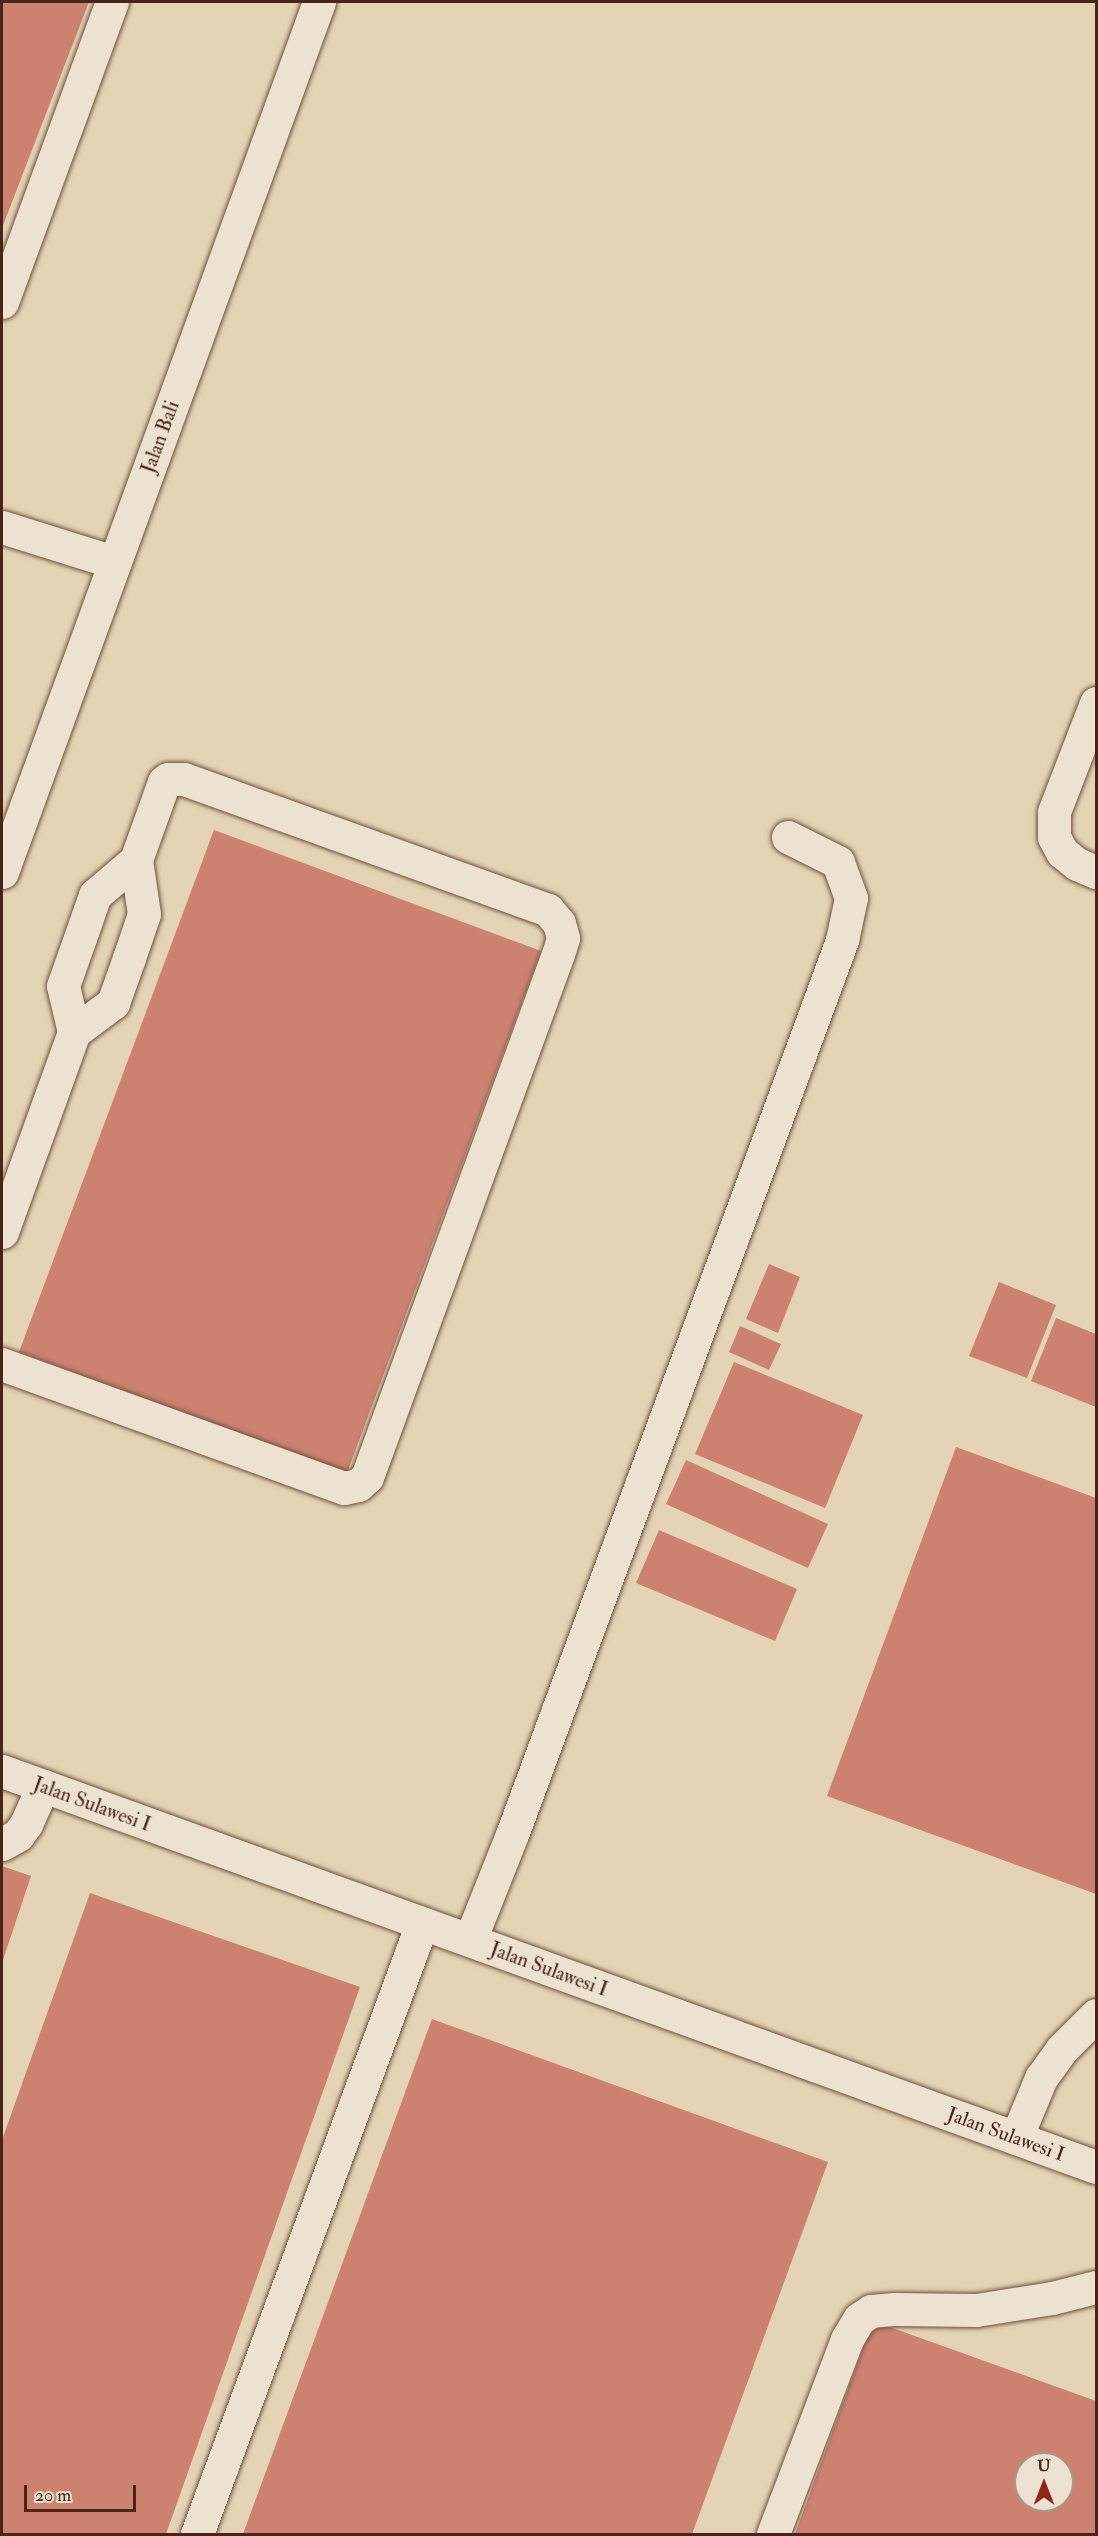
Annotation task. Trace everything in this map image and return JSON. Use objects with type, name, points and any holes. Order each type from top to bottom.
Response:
[{"type":"street","points":[[2,302],[112,2]]},
{"type":"street","name":"Jalan Bali","points":[[2,872],[319,2]]},
{"type":"street","points":[[2,527],[114,562]]},
{"type":"street","points":[[1096,703],[1054,812],[1054,837],[1062,852],[1077,864],[1096,872]]},
{"type":"street","points":[[2,1364],[344,1488],[358,1485],[367,1477],[562,938],[559,923],[548,910],[174,777],[164,782],[136,860],[144,914],[113,1003],[74,1032]]},
{"type":"street","points":[[470,1940],[513,1832],[842,940],[851,898],[838,862],[788,837]]},
{"type":"street","points":[[2,1232],[74,1032],[63,986],[95,895],[136,860]]},
{"type":"street","name":"Jalan Sulawesi I","points":[[2,1771],[1096,2167]]},
{"type":"street","points":[[2,1844],[18,1835],[26,1824],[43,1786]]},
{"type":"street","points":[[197,2535],[422,1923]]},
{"type":"street","points":[[1016,2138],[1041,2078],[1060,2050],[1096,2015]]},
{"type":"street","points":[[773,2535],[847,2338],[859,2319],[871,2311],[895,2309],[976,2310],[1052,2298],[1096,2287]]},
{"type":"building","points":[[2,2],[89,2],[2,228]]},
{"type":"building","points":[[214,830],[541,951],[347,1473],[19,1352]]},
{"type":"building","points":[[769,1264],[800,1277],[778,1333],[746,1319]]},
{"type":"building","points":[[999,1282],[1056,1305],[1027,1378],[969,1356]]},
{"type":"building","points":[[1056,1318],[1096,1334],[1096,1407],[1031,1381]]},
{"type":"building","points":[[740,1326],[781,1344],[769,1370],[729,1352]]},
{"type":"building","points":[[734,1362],[863,1415],[825,1508],[695,1454]]},
{"type":"building","points":[[956,1447],[1096,1498],[1096,1894],[827,1796]]},
{"type":"building","points":[[686,1460],[828,1524],[808,1568],[666,1504]]},
{"type":"building","points":[[659,1530],[797,1589],[775,1641],[636,1583]]},
{"type":"building","points":[[2,1866],[31,1876],[2,1963]]},
{"type":"building","points":[[90,1893],[360,1987],[166,2534],[2,2534],[2,2140]]},
{"type":"building","points":[[432,2019],[828,2162],[692,2534],[243,2534]]},
{"type":"building","points":[[873,2321],[1096,2401],[1096,2534],[795,2534]]}]
